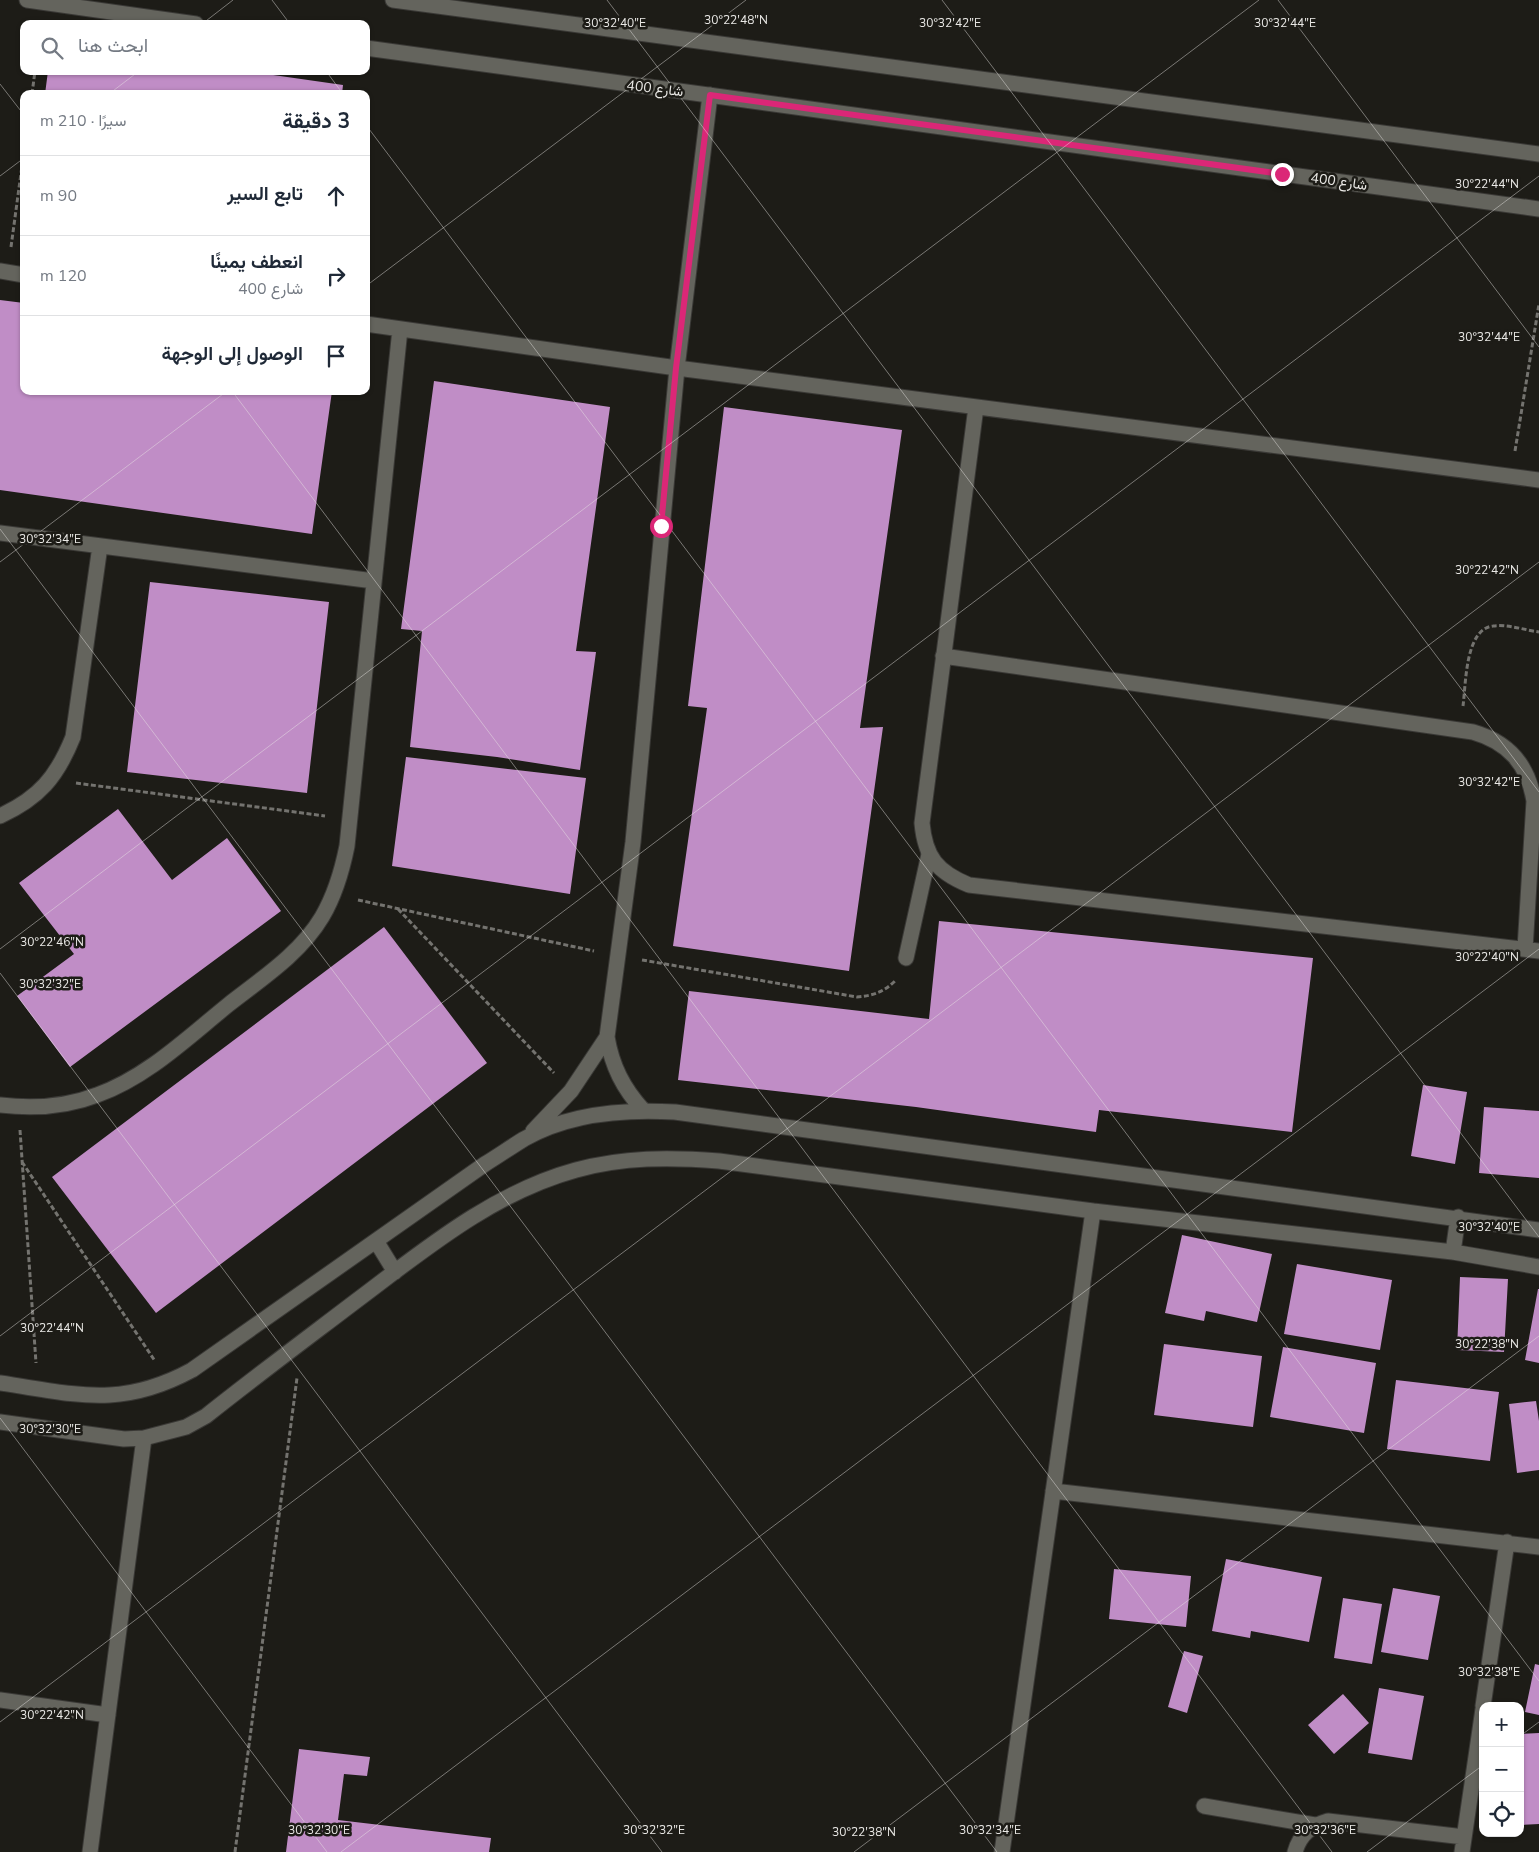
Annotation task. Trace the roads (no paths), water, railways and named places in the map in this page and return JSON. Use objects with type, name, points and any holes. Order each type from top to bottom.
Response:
[{"type":"street","points":[[27,0],[168,20]]},
{"type":"street","points":[[393,0],[1539,154]]},
{"type":"street","name":"شارع 400","points":[[370,49],[1539,209]]},
{"type":"street","points":[[643,1110],[629,1095],[618,1076],[611,1057],[607,1036],[619,956],[643,737],[676,368],[710,95]]},
{"type":"street","points":[[4,272],[20,274]]},
{"type":"street","points":[[370,325],[676,368],[1539,480]]},
{"type":"street","points":[[0,1105],[45,1107],[96,1096],[143,1072],[289,956],[322,918],[334,895],[342,871],[350,820],[400,329]]},
{"type":"street","points":[[943,656],[1488,736],[1503,744],[1515,755],[1525,769],[1531,784],[1534,800],[1532,950],[969,885],[953,878],[939,868],[928,854],[923,839],[922,823],[943,656],[976,407]]},
{"type":"street","points":[[0,534],[374,581]]},
{"type":"street","points":[[0,816],[19,808],[51,780],[64,760],[73,737],[100,546]]},
{"type":"street","points":[[906,958],[928,854]]},
{"type":"street","points":[[0,1383],[94,1396],[120,1396],[169,1382],[192,1370],[526,1138],[571,1091],[607,1036]]},
{"type":"street","points":[[526,1138],[583,1118],[612,1112],[643,1110],[675,1112],[1458,1217],[1539,1230]]},
{"type":"street","points":[[0,1422],[111,1437],[144,1438],[165,1434],[206,1416],[395,1272],[487,1207],[530,1186],[576,1170],[623,1160],[671,1157],[719,1160],[1093,1212],[1453,1252],[1539,1266]]},
{"type":"street","points":[[1002,1852],[1093,1212]]},
{"type":"street","points":[[1453,1252],[1458,1217]]},
{"type":"street","points":[[376,1241],[395,1272]]},
{"type":"street","points":[[90,1852],[144,1438]]},
{"type":"street","points":[[1053,1491],[1539,1547]]},
{"type":"street","points":[[1484,1702],[1507,1542]]},
{"type":"street","points":[[0,1700],[108,1715]]},
{"type":"street","points":[[1462,1852],[1479,1734]]},
{"type":"street","points":[[1204,1806],[1315,1825]]},
{"type":"street","points":[[1295,1852],[1304,1833],[1315,1825],[1328,1821],[1341,1821],[1464,1837]]}]
